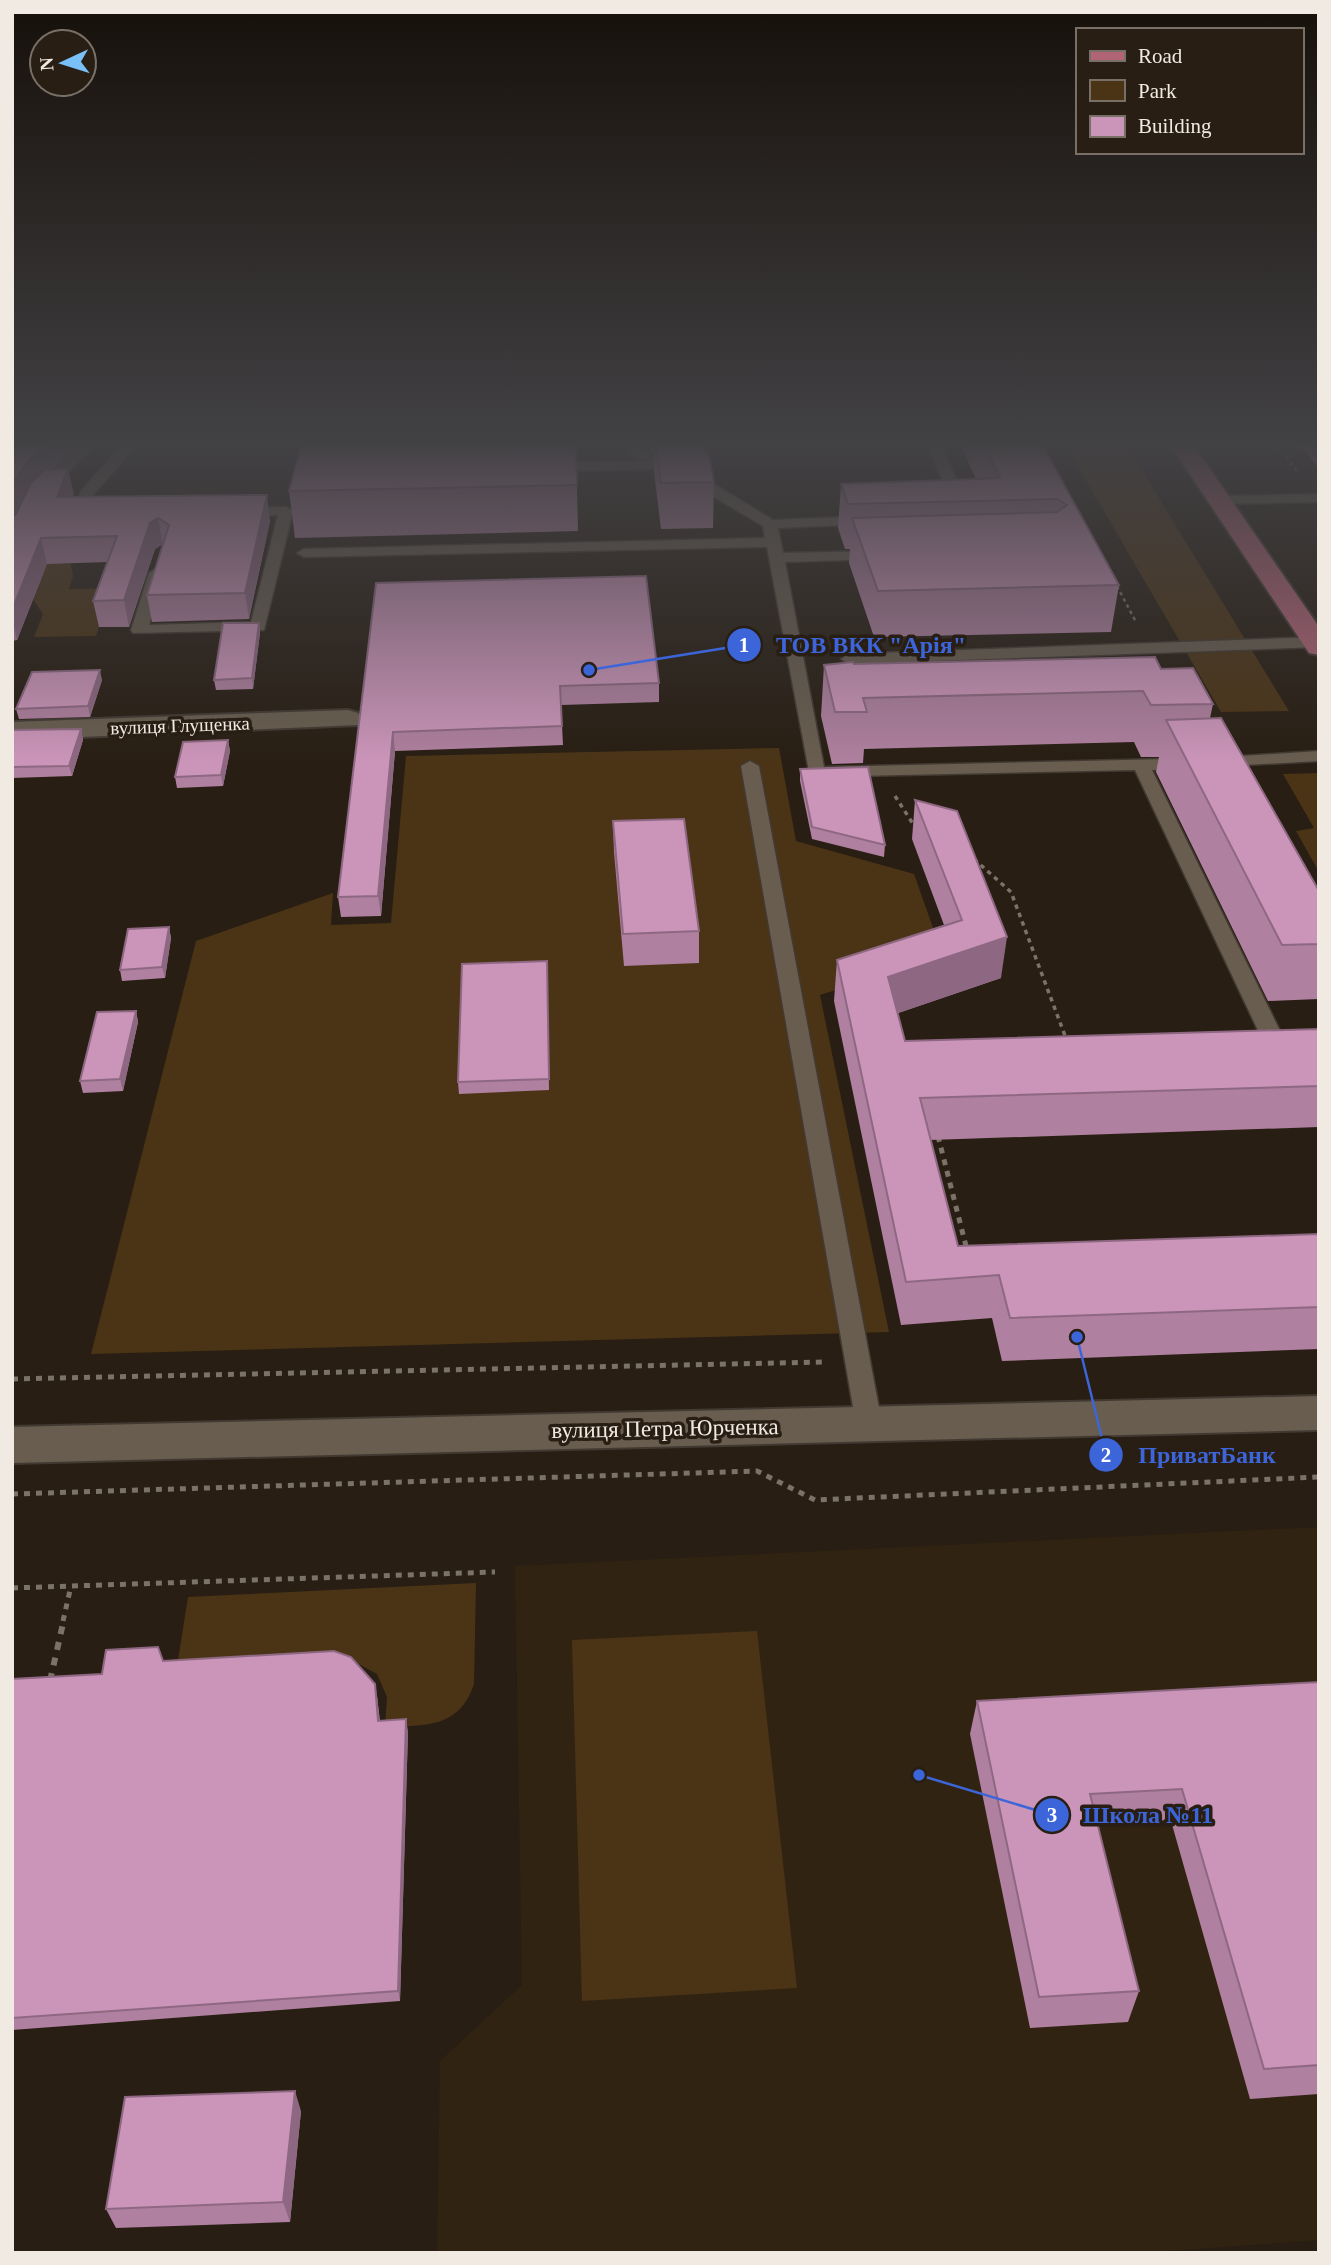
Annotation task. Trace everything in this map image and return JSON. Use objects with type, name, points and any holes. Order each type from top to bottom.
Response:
[{"type":"main road","points":[[1255,552],[1318,643]]},
{"type":"street","name":"вулиця Глущенка","points":[[12,731],[348,719]]},
{"type":"street","name":"вулиця Петра Юрченка","points":[[12,1445],[515,1430],[1319,1413]]},
{"type":"lane","points":[[160,563],[139,629],[258,627],[276,552]]},
{"type":"lane","points":[[304,553],[508,552]]},
{"type":"lane","points":[[775,552],[816,772],[1141,765],[1319,756]]},
{"type":"lane","points":[[829,552],[901,554]]},
{"type":"lane","points":[[849,659],[1318,643]]},
{"type":"lane","points":[[1141,765],[1274,1041]]},
{"type":"lane","points":[[750,766],[869,1424]]},
{"type":"lane","points":[[1247,1043],[1296,1039]]},
{"type":"path","points":[[1111,577],[1150,648]]},
{"type":"path","points":[[880,772],[916,829]]},
{"type":"path","points":[[965,851],[1010,892],[1067,1042]]},
{"type":"path","points":[[936,1128],[969,1258]]},
{"type":"path","points":[[12,1379],[857,1362]]},
{"type":"path","points":[[12,1494],[757,1471],[815,1500],[1319,1477]]},
{"type":"path","points":[[12,1588],[495,1572]]},
{"type":"path","points":[[49,1689],[71,1586]]},
{"type":"shaded area","points":[[1319,1527],[1319,2240],[1139,2253],[437,2253],[440,2061],[522,1985],[515,1566]]},
{"type":"green space","points":[[1128,552],[1192,552],[1289,711],[1221,712]]},
{"type":"green space","points":[[70,560],[73,576],[69,589],[113,588],[96,636],[34,637],[43,614],[30,595],[48,561]]},
{"type":"green space","points":[[779,748],[796,841],[914,874],[943,956],[820,995],[889,1332],[91,1354],[196,941],[333,893],[331,925],[391,923],[406,756]]},
{"type":"green space","points":[[1319,773],[1319,872],[1296,831],[1314,828],[1283,774]]},
{"type":"green space","points":[[476,1583],[474,1684],[468,1699],[459,1709],[439,1722],[385,1727],[387,1697],[377,1674],[348,1658],[177,1666],[188,1597]]},
{"type":"green space","points":[[757,1631],[797,1988],[582,2001],[572,1640]]},
{"type":"building","points":[[12,552],[35,552],[12,610]]},
{"type":"building","points":[[111,552],[140,552],[124,600],[93,601]]},
{"type":"building","points":[[161,552],[254,552],[245,593],[147,595]]},
{"type":"building","points":[[864,552],[1101,552],[1119,585],[878,591]]},
{"type":"building","points":[[646,576],[659,683],[560,686],[562,726],[393,732],[378,896],[338,897],[376,583]]},
{"type":"building","points":[[223,623],[259,623],[252,678],[214,680]]},
{"type":"building","points":[[1155,657],[1161,669],[1193,668],[1213,704],[1151,705],[1143,691],[863,698],[867,712],[835,712],[824,665],[853,662]]},
{"type":"building","points":[[100,670],[88,706],[16,709],[32,672]]},
{"type":"building","points":[[1221,718],[1319,891],[1319,944],[1282,945],[1166,720]]},
{"type":"building","points":[[81,729],[69,766],[12,767],[12,730]]},
{"type":"building","points":[[228,740],[221,775],[175,777],[183,742]]},
{"type":"building","points":[[868,767],[885,845],[812,827],[800,769]]},
{"type":"building","points":[[915,800],[957,811],[1007,937],[888,977],[905,1041],[1319,1029],[1319,1086],[920,1098],[958,1246],[1319,1234],[1319,1307],[1010,1318],[999,1275],[906,1282],[837,960],[962,920]]},
{"type":"building","points":[[684,819],[699,931],[623,934],[613,821]]},
{"type":"building","points":[[169,927],[162,967],[120,970],[128,929]]},
{"type":"building","points":[[547,961],[549,1079],[458,1082],[462,964]]},
{"type":"building","points":[[136,1011],[120,1079],[80,1081],[97,1012]]},
{"type":"building","points":[[158,1647],[163,1661],[334,1651],[351,1657],[375,1684],[378,1721],[406,1719],[398,1991],[12,2018],[12,1679],[102,1674],[106,1650]]},
{"type":"building","points":[[1319,1682],[1319,2065],[1264,2069],[1182,1789],[1090,1794],[1139,1991],[1039,1997],[977,1701]]},
{"type":"building","points":[[295,2091],[283,2202],[106,2209],[125,2097]]},
{"type":"place","name":"ТОВ ВКК \"Арія\"","points":[[589,670]]},
{"type":"place","name":"ПриватБанк","points":[[1077,1337]]},
{"type":"place","name":"Школа №11","points":[[919,1775]]}]
